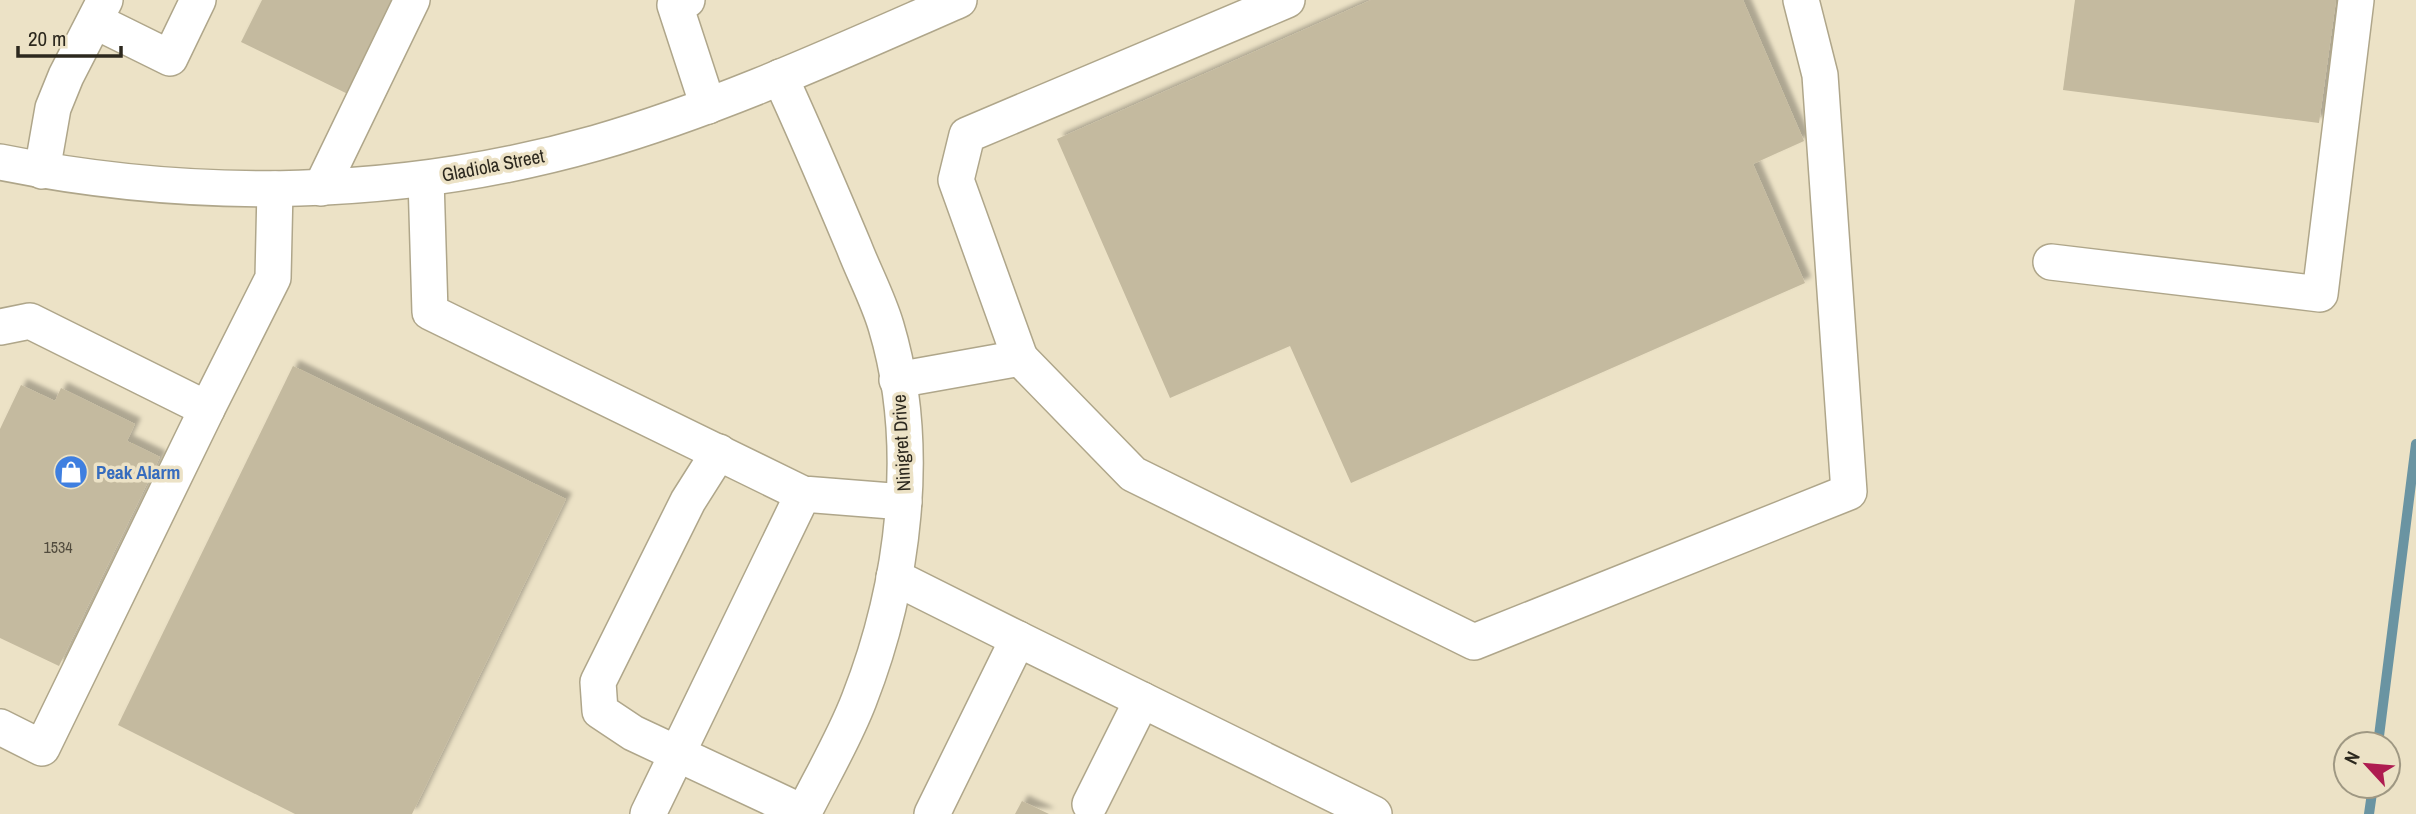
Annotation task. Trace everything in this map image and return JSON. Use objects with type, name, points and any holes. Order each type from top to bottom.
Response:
[{"type":"street","points":[[42,171],[53,108],[66,76],[100,10],[170,58],[198,0]]},
{"type":"street","points":[[321,188],[412,0]]},
{"type":"street","name":"Gladiola Street","points":[[0,162],[42,171],[198,188],[321,188],[426,179],[596,143],[708,106],[780,78],[959,0]]},
{"type":"street","points":[[1287,0],[967,135],[956,180],[1020,358],[1133,474],[1474,642],[1849,492],[1820,75],[1801,0]]},
{"type":"street","points":[[2050,262],[2320,294],[2356,0]]},
{"type":"street","points":[[677,2],[708,106]]},
{"type":"street","name":"Ninigret Drive","points":[[780,78],[886,325],[897,380],[903,438],[904,502],[894,577],[859,700],[803,813]]},
{"type":"street","points":[[426,179],[430,312],[803,494],[904,502]]},
{"type":"street","points":[[4,739],[42,748],[273,278],[275,189]]},
{"type":"street","points":[[0,327],[30,320],[207,409]]},
{"type":"street","points":[[897,380],[1020,358]]},
{"type":"street","points":[[719,452],[688,501],[598,682],[600,711],[633,733],[803,813]]},
{"type":"street","points":[[648,814],[803,494]]},
{"type":"street","points":[[894,577],[1374,814]]},
{"type":"street","points":[[932,814],[1018,639]]},
{"type":"street","points":[[1090,804],[1142,700]]},
{"type":"building","points":[[262,0],[399,0],[352,96],[241,42]]},
{"type":"building","points":[[1371,0],[1743,0],[1804,141],[1753,164],[1805,283],[1351,483],[1290,346],[1170,398],[1057,139]]},
{"type":"building","points":[[2075,0],[2336,0],[2319,123],[2063,90]]},
{"type":"building","points":[[293,366],[566,499],[412,814],[295,814],[118,725]]},
{"type":"building","points":[[21,385],[55,401],[61,388],[135,424],[127,441],[160,457],[59,666],[0,638],[0,429]]},
{"type":"building","points":[[1022,801],[1049,814],[1015,814]]},
{"type":"waterway","points":[[2380,730],[2416,444]]},
{"type":"waterway","points":[[2369,814],[2371,800]]},
{"type":"place","name":"Peak Alarm","points":[[71,472]]}]
